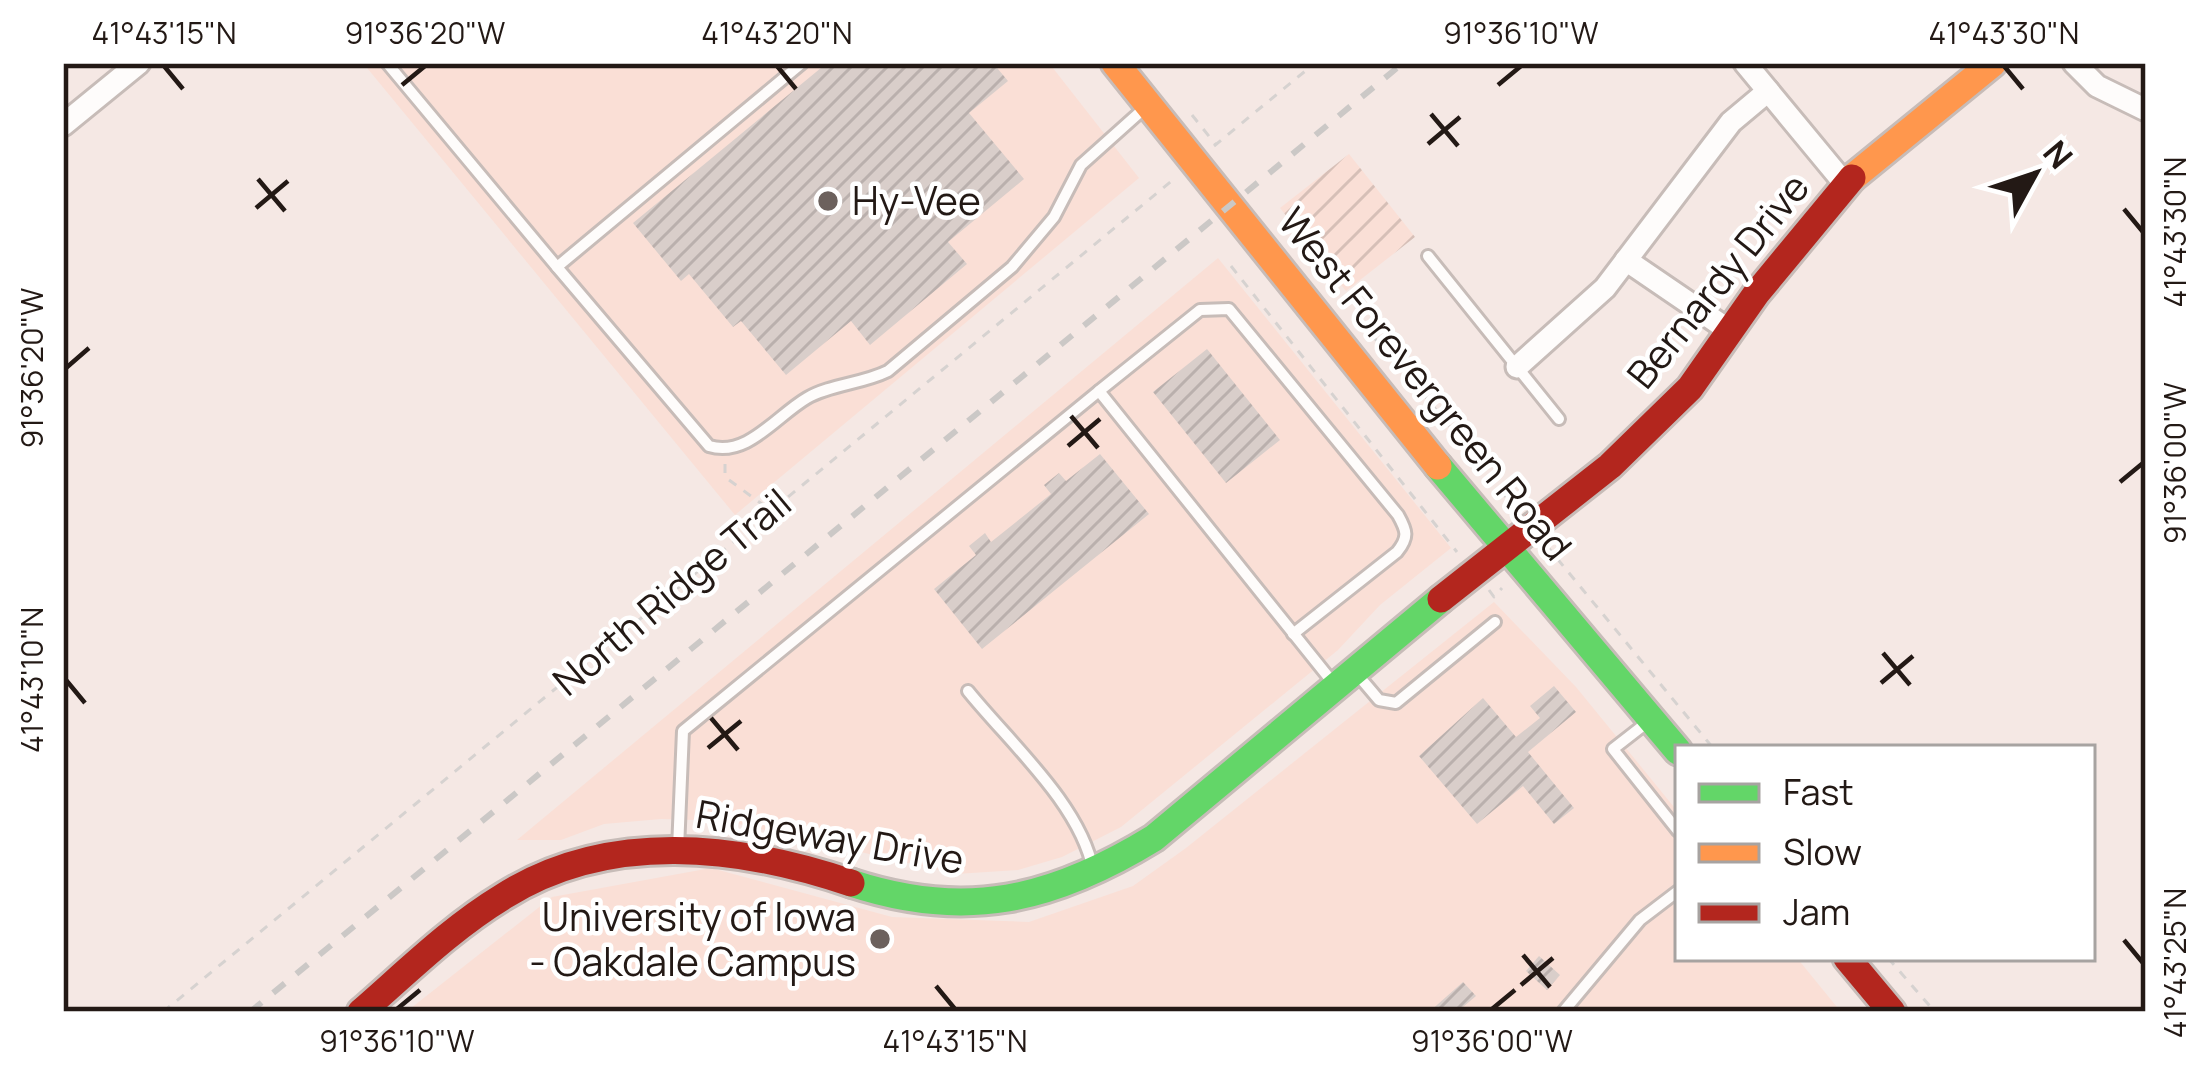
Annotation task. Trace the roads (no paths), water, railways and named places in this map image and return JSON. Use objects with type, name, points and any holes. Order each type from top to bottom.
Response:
[{"type":"street","points":[[63,125],[139,63]]},
{"type":"street","name":"West Forevergreen Road","points":[[1115,63],[1504,548],[1675,747]]},
{"type":"street","points":[[1745,63],[1845,184]]},
{"type":"street","name":"Bernardy Drive","points":[[1504,548],[1610,466],[1690,388],[1845,184],[1993,63]]},
{"type":"street","points":[[2074,63],[2097,86],[2146,110]]},
{"type":"street","points":[[1517,367],[1605,288],[1731,122],[1768,92]]},
{"type":"street","points":[[1626,260],[1730,331]]},
{"type":"street","name":"Ridgeway Drive","points":[[361,1012],[487,908],[521,886],[555,870],[624,852],[740,853],[920,902],[989,903],[1032,896],[1094,873],[1154,838],[1504,548]]},
{"type":"street","points":[[1850,961],[1892,1012]]},
{"type":"lane","points":[[387,63],[709,446],[724,451],[750,440],[809,397],[864,383],[888,371],[1012,268],[1054,217],[1081,165],[1149,105]]},
{"type":"lane","points":[[557,267],[802,63]]},
{"type":"lane","points":[[1428,256],[1559,419]]},
{"type":"lane","points":[[678,849],[682,731],[1200,310],[1229,309],[1407,531],[1397,552],[1293,634]]},
{"type":"lane","points":[[1099,392],[1293,634],[1345,679],[1379,700],[1396,703],[1496,622]]},
{"type":"lane","points":[[968,691],[1074,819],[1094,873]]},
{"type":"lane","points":[[1652,719],[1613,749],[1675,827]]},
{"type":"lane","points":[[1564,1012],[1613,948],[1675,893]]},
{"type":"railway","points":[[250,1012],[1403,63]]},
{"type":"place","name":"Hy-Vee","points":[[828,201]]},
{"type":"place","name":"University of Iowa - Oakdale Campus","points":[[880,939]]}]
